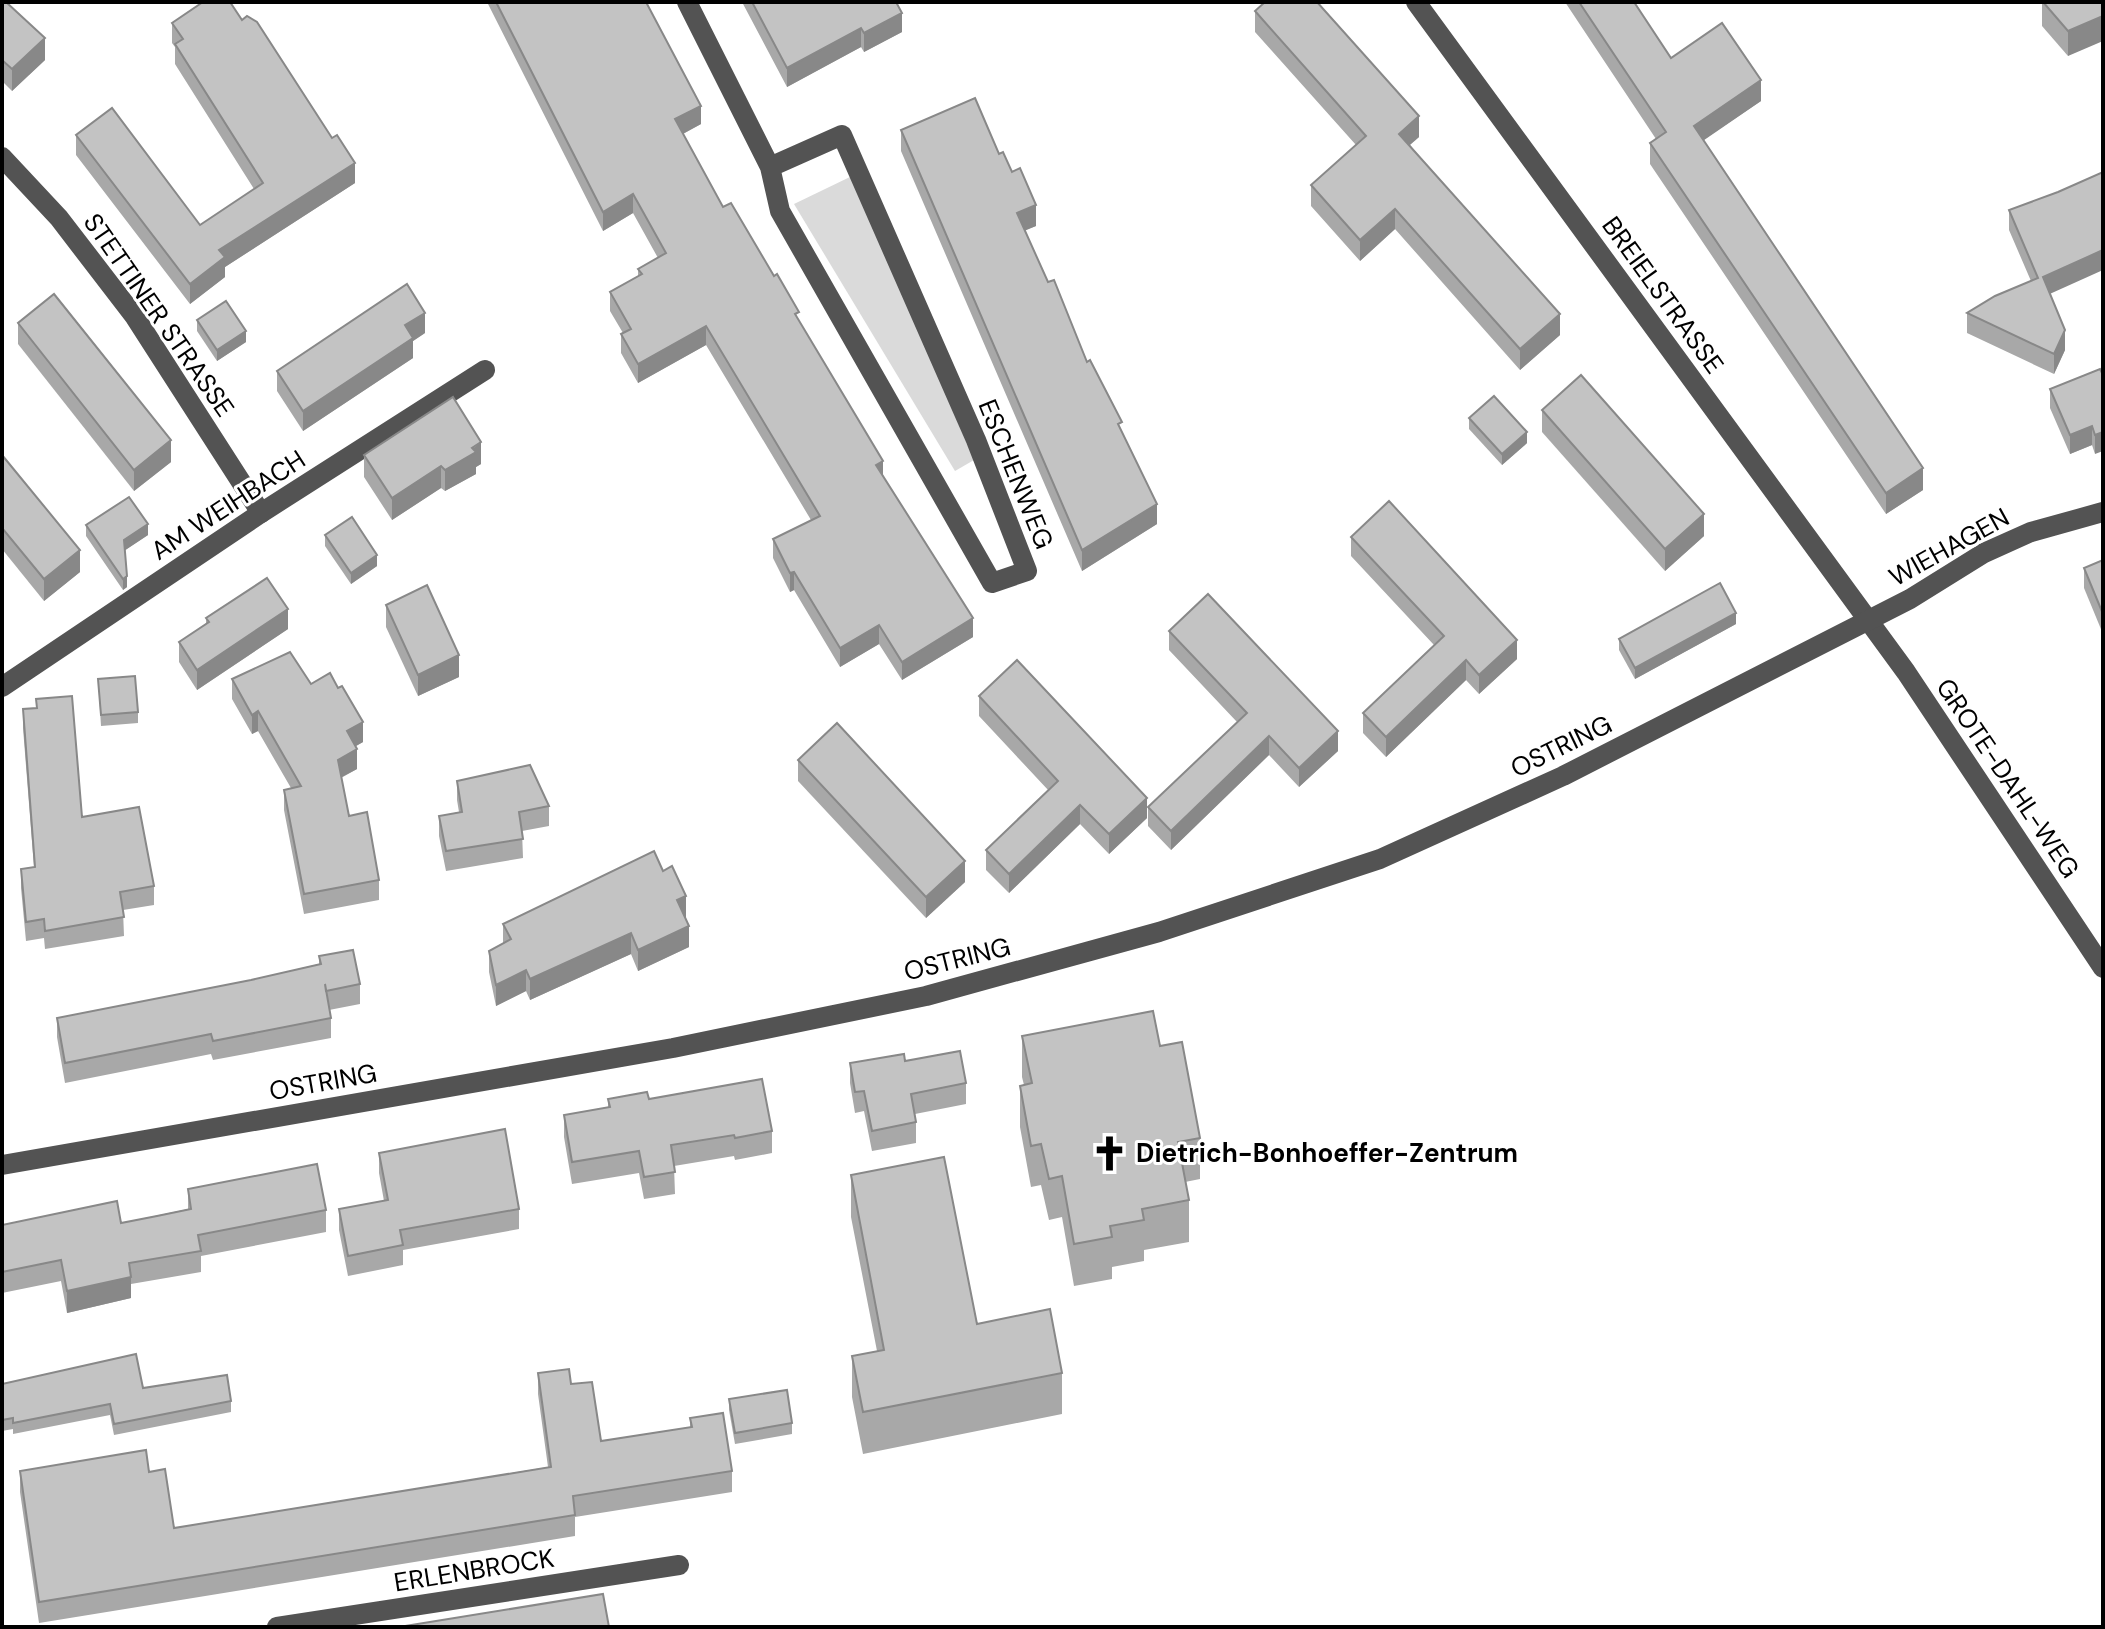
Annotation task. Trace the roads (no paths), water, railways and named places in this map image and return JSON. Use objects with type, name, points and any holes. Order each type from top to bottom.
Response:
[{"type":"street","name":"ESCHENWEG","points":[[687,2],[770,167],[780,211],[992,583],[1027,571],[976,440],[842,135],[770,167]]},
{"type":"street","name":"BREIELSTRASSE","points":[[1416,2],[1867,619]]},
{"type":"street","name":"STETTINER STRASSE","points":[[2,157],[59,218],[135,317],[261,513]]},
{"type":"street","name":"AM WEIHBACH","points":[[2,687],[261,513],[485,370]]},
{"type":"street","name":"WIEHAGEN","points":[[1867,619],[1910,599],[1984,553],[2031,532],[2103,512]]},
{"type":"street","name":"GROTE-DAHL-WEG","points":[[1867,619],[2103,968]]},
{"type":"street","name":"OSTRING","points":[[2,1165],[673,1048],[926,996],[1159,932],[1380,859],[1563,776],[1867,619]]},
{"type":"street","points":[[2,1158],[2,1165]]},
{"type":"street","name":"ERLENBROCK","points":[[277,1627],[679,1565]]},
{"type":"place","name":"Dietrich-Bonhoeffer-Zentrum","points":[[1110,1153]]}]
